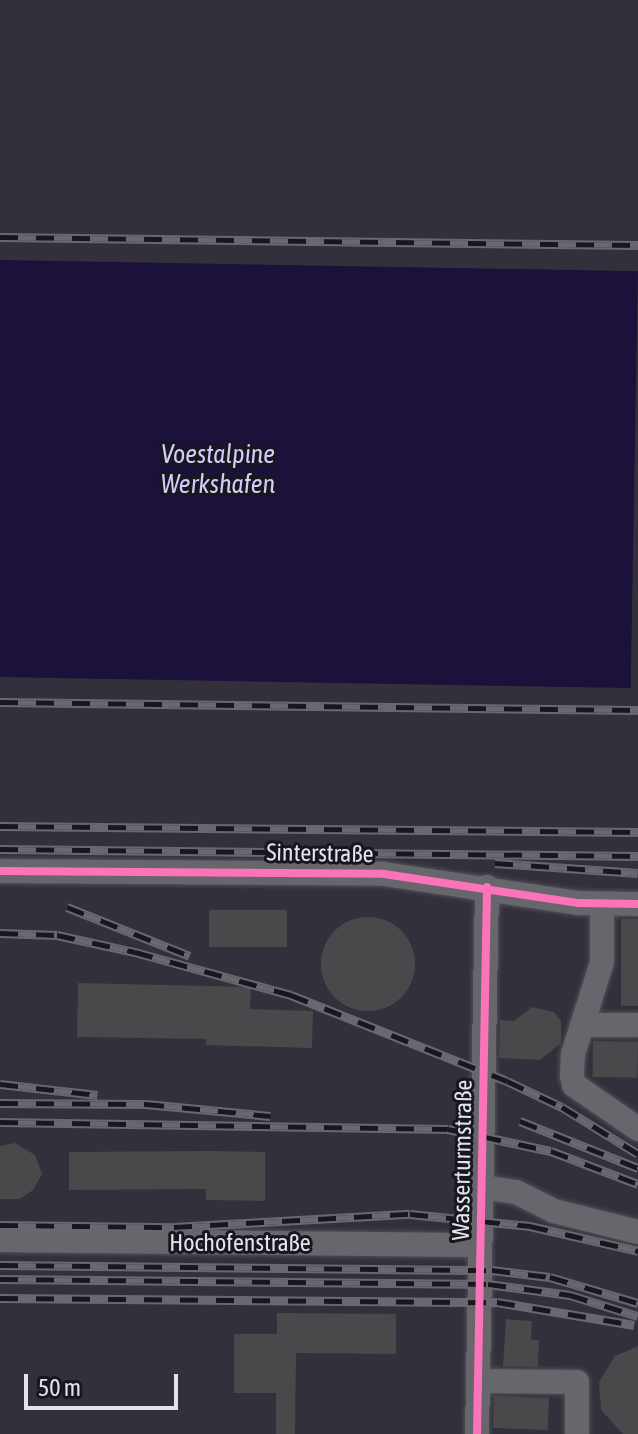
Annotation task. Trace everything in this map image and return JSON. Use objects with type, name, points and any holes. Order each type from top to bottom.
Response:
[{"type":"street","name":"Sinterstraße","points":[[0,871],[384,874],[602,904],[638,904]]},
{"type":"street","name":"Wasserturmstraße","points":[[477,1434],[487,887]]},
{"type":"street","points":[[602,904],[602,962],[573,1054],[574,1085],[638,1129]]},
{"type":"street","points":[[582,1025],[638,1025]]},
{"type":"street","points":[[481,1187],[516,1192],[554,1211],[638,1232]]},
{"type":"street","name":"Hochofenstraße","points":[[0,1240],[480,1245]]},
{"type":"street","points":[[478,1381],[577,1382],[577,1434]]},
{"type":"water","name":"Voestalpine Werkshafen","points":[[0,260],[638,271],[631,688],[0,677]]},
{"type":"building","points":[[209,910],[287,910],[287,947],[209,947]]},
{"type":"building","points":[[368,917],[386,920],[401,931],[412,946],[415,964],[412,982],[401,997],[386,1008],[368,1011],[350,1008],[335,997],[324,982],[321,964],[324,946],[335,931],[350,920]]},
{"type":"building","points":[[621,919],[638,919],[638,1006],[621,1006]]},
{"type":"building","points":[[78,983],[251,987],[250,1009],[313,1011],[312,1048],[206,1045],[206,1039],[77,1037]]},
{"type":"building","points":[[532,1007],[554,1012],[561,1021],[561,1043],[540,1060],[499,1058],[500,1020],[514,1021]]},
{"type":"building","points":[[593,1041],[638,1042],[637,1078],[592,1077]]},
{"type":"building","points":[[15,1143],[35,1155],[42,1174],[33,1190],[20,1199],[0,1199],[0,1146]]},
{"type":"building","points":[[69,1152],[265,1152],[265,1201],[206,1200],[206,1189],[69,1190]]},
{"type":"building","points":[[277,1313],[396,1314],[396,1354],[296,1353],[295,1434],[276,1434],[276,1393],[234,1393],[234,1334],[277,1334]]},
{"type":"building","points":[[506,1319],[532,1321],[531,1340],[539,1340],[538,1367],[503,1366]]},
{"type":"building","points":[[638,1346],[638,1434],[623,1434],[601,1410],[599,1382],[615,1356]]},
{"type":"building","points":[[494,1396],[549,1398],[548,1430],[493,1428]]},
{"type":"railway","points":[[0,237],[638,245]]},
{"type":"railway","points":[[0,702],[638,710]]},
{"type":"railway","points":[[0,826],[638,832]]},
{"type":"railway","points":[[0,849],[638,856]]},
{"type":"railway","points":[[495,863],[638,873]]},
{"type":"railway","points":[[67,907],[190,956]]},
{"type":"railway","points":[[0,933],[57,935],[135,952],[291,995],[507,1081],[562,1107],[638,1154]]},
{"type":"railway","points":[[0,1084],[97,1095]]},
{"type":"railway","points":[[0,1103],[146,1104],[270,1116]]},
{"type":"railway","points":[[520,1121],[638,1168]]},
{"type":"railway","points":[[0,1122],[448,1129],[551,1151],[638,1184]]},
{"type":"railway","points":[[0,1225],[174,1227],[410,1214],[530,1226],[638,1251]]},
{"type":"railway","points":[[0,1265],[492,1270],[550,1277],[638,1303]]},
{"type":"railway","points":[[0,1279],[488,1284],[570,1295],[638,1316]]},
{"type":"railway","points":[[0,1298],[497,1302],[634,1325]]},
{"type":"cycle path","points":[[0,871],[384,874],[579,903],[638,904]]},
{"type":"cycle path","points":[[477,1434],[487,887]]}]
